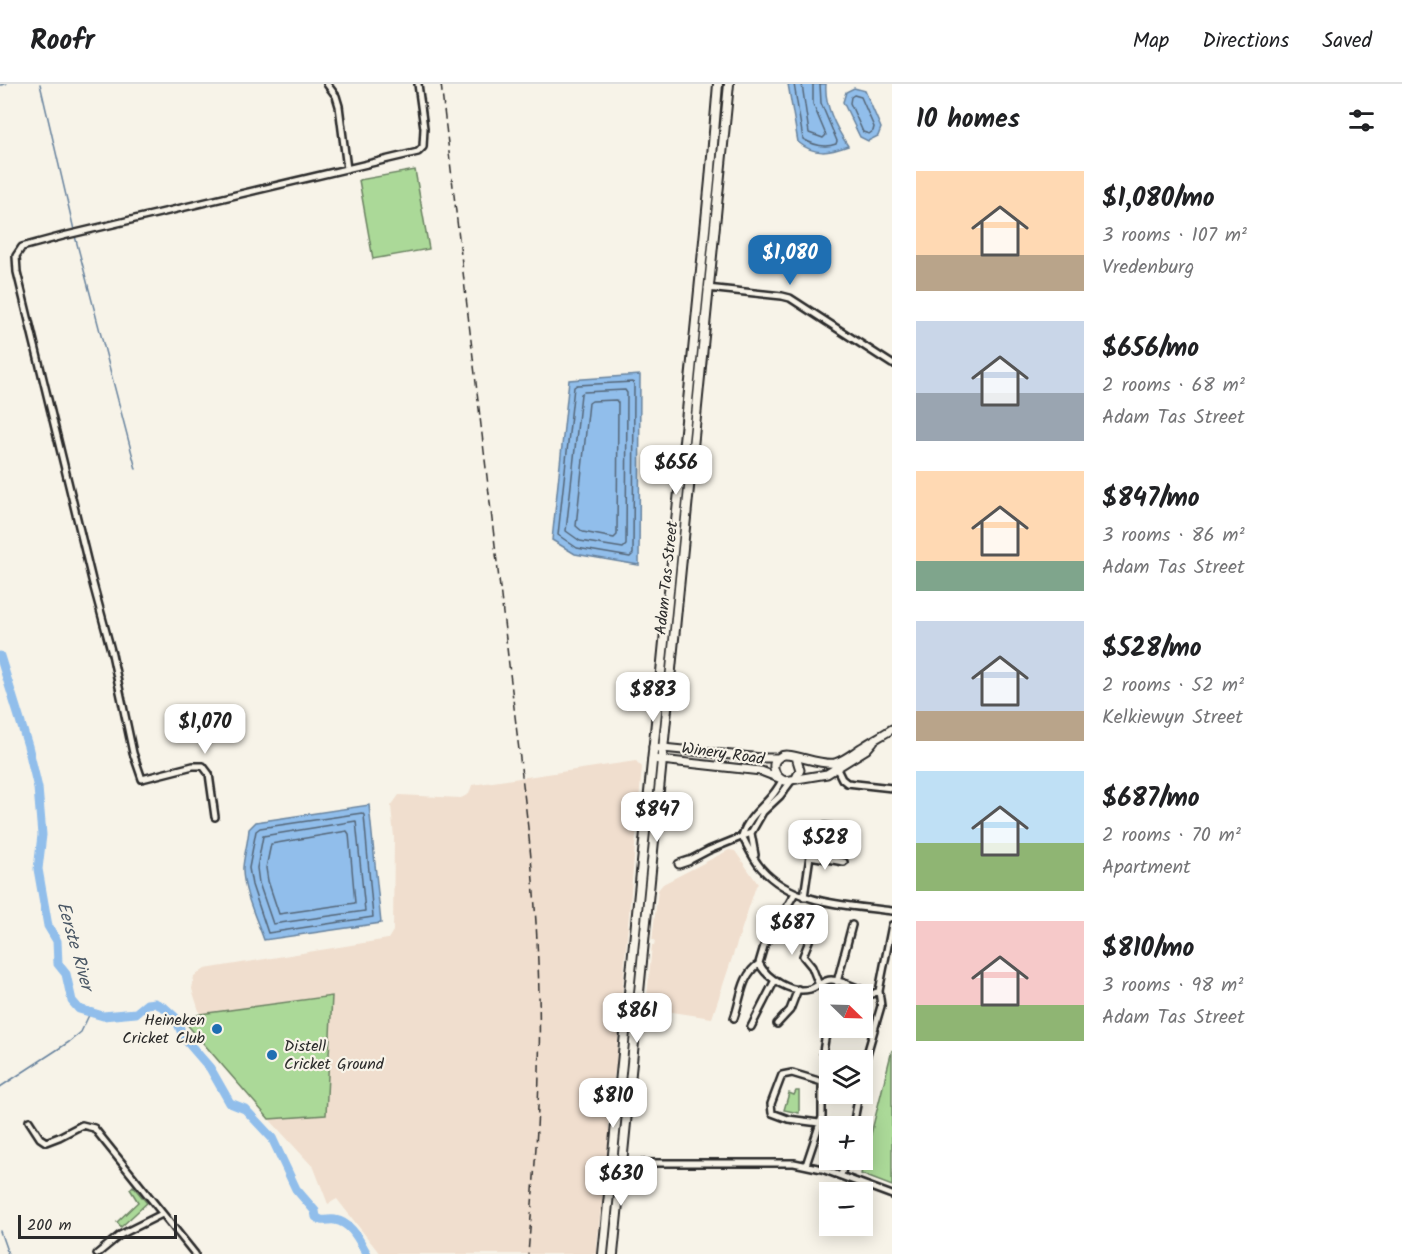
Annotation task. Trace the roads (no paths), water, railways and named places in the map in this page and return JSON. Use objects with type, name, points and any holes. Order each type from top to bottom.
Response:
[{"type":"main road","name":"Adam Tas Street","points":[[603,1254],[718,84]]},
{"type":"main road","name":"Adam Tas Street","points":[[613,1254],[622,1168],[627,1161],[663,747],[729,84]]},
{"type":"street","points":[[327,84],[336,96],[339,106],[347,170]]},
{"type":"street","points":[[215,817],[209,774],[203,766],[194,766],[142,779],[133,753],[112,654],[17,273],[15,256],[22,247],[63,236],[418,152],[422,149],[425,135],[418,84]]},
{"type":"street","points":[[699,287],[790,298],[892,364]]},
{"type":"street","points":[[780,779],[814,777],[867,748],[892,729]]},
{"type":"street","name":"Winery Road","points":[[653,747],[778,758]]},
{"type":"street","points":[[780,779],[774,766],[778,758],[787,754],[836,767]]},
{"type":"street","points":[[755,860],[751,833],[763,812],[780,796],[800,770],[796,757]]},
{"type":"street","name":"Winery Road","points":[[652,759],[761,771],[780,779]]},
{"type":"street","points":[[836,767],[842,779],[847,783],[892,788]]},
{"type":"street","points":[[742,836],[751,818],[772,796],[780,779]]},
{"type":"street","points":[[804,897],[815,829],[821,826],[850,830]]},
{"type":"street","points":[[679,864],[751,833]]},
{"type":"street","points":[[742,836],[755,860],[775,882],[795,893],[804,897],[892,911]]},
{"type":"street","points":[[810,856],[844,862]]},
{"type":"street","points":[[734,1018],[745,978],[759,964],[764,946],[795,893]]},
{"type":"street","points":[[759,964],[775,980],[788,987],[810,989],[819,985],[812,967],[803,956],[812,922]]},
{"type":"street","points":[[837,982],[852,924]]},
{"type":"street","points":[[868,1050],[881,1006],[879,991],[892,925]]},
{"type":"street","points":[[751,1027],[775,980]]},
{"type":"street","points":[[821,984],[830,980],[846,984]]},
{"type":"street","points":[[777,1024],[790,1010],[798,989]]},
{"type":"street","points":[[873,994],[879,991]]},
{"type":"street","points":[[806,1165],[822,1115],[822,1082],[792,1073],[782,1075],[771,1104],[771,1112],[788,1119],[819,1123]]},
{"type":"street","points":[[29,1121],[46,1142],[81,1125],[94,1128],[195,1254]]},
{"type":"street","points":[[613,1158],[652,1163],[778,1162],[806,1165],[841,1175],[892,1195]]},
{"type":"street","points":[[612,1168],[622,1168]]},
{"type":"street","points":[[841,1175],[843,1170]]},
{"type":"street","points":[[97,1254],[120,1235],[162,1214]]},
{"type":"water","points":[[788,84],[826,84],[829,109],[848,146],[822,152],[810,150],[798,142]]},
{"type":"water","points":[[854,88],[865,91],[881,128],[878,136],[868,141],[860,137],[843,102],[846,92]]},
{"type":"water","points":[[640,375],[639,565],[575,554],[552,540],[569,380]]},
{"type":"water","points":[[369,805],[381,923],[264,940],[247,894],[243,876],[249,829],[256,822]]},
{"type":"waterway","points":[[0,85],[6,84]]},
{"type":"waterway","points":[[40,84],[74,230]]},
{"type":"waterway","points":[[75,236],[136,469]]},
{"type":"waterway","name":"Eerste River","points":[[0,656],[28,746],[38,788],[42,835],[38,869],[48,926],[57,941],[58,964],[66,974],[72,1001],[79,1009],[103,1016],[136,1013],[147,1004],[155,1003],[165,1008],[175,1017],[184,1038],[210,1068],[230,1103],[245,1109],[272,1138],[296,1189],[315,1211],[316,1217],[321,1220],[335,1220],[346,1225],[367,1254]]},
{"type":"waterway","points":[[0,1087],[69,1042],[81,1032],[90,1013]]},
{"type":"waterway","points":[[0,1231],[8,1254]]},
{"type":"railway","points":[[441,84],[533,875],[538,973],[539,1071],[528,1254]]},
{"type":"place","name":"Heineken Cricket Club","points":[[217,1029]]},
{"type":"place","name":"Distell Cricket Ground","points":[[272,1055]]}]
